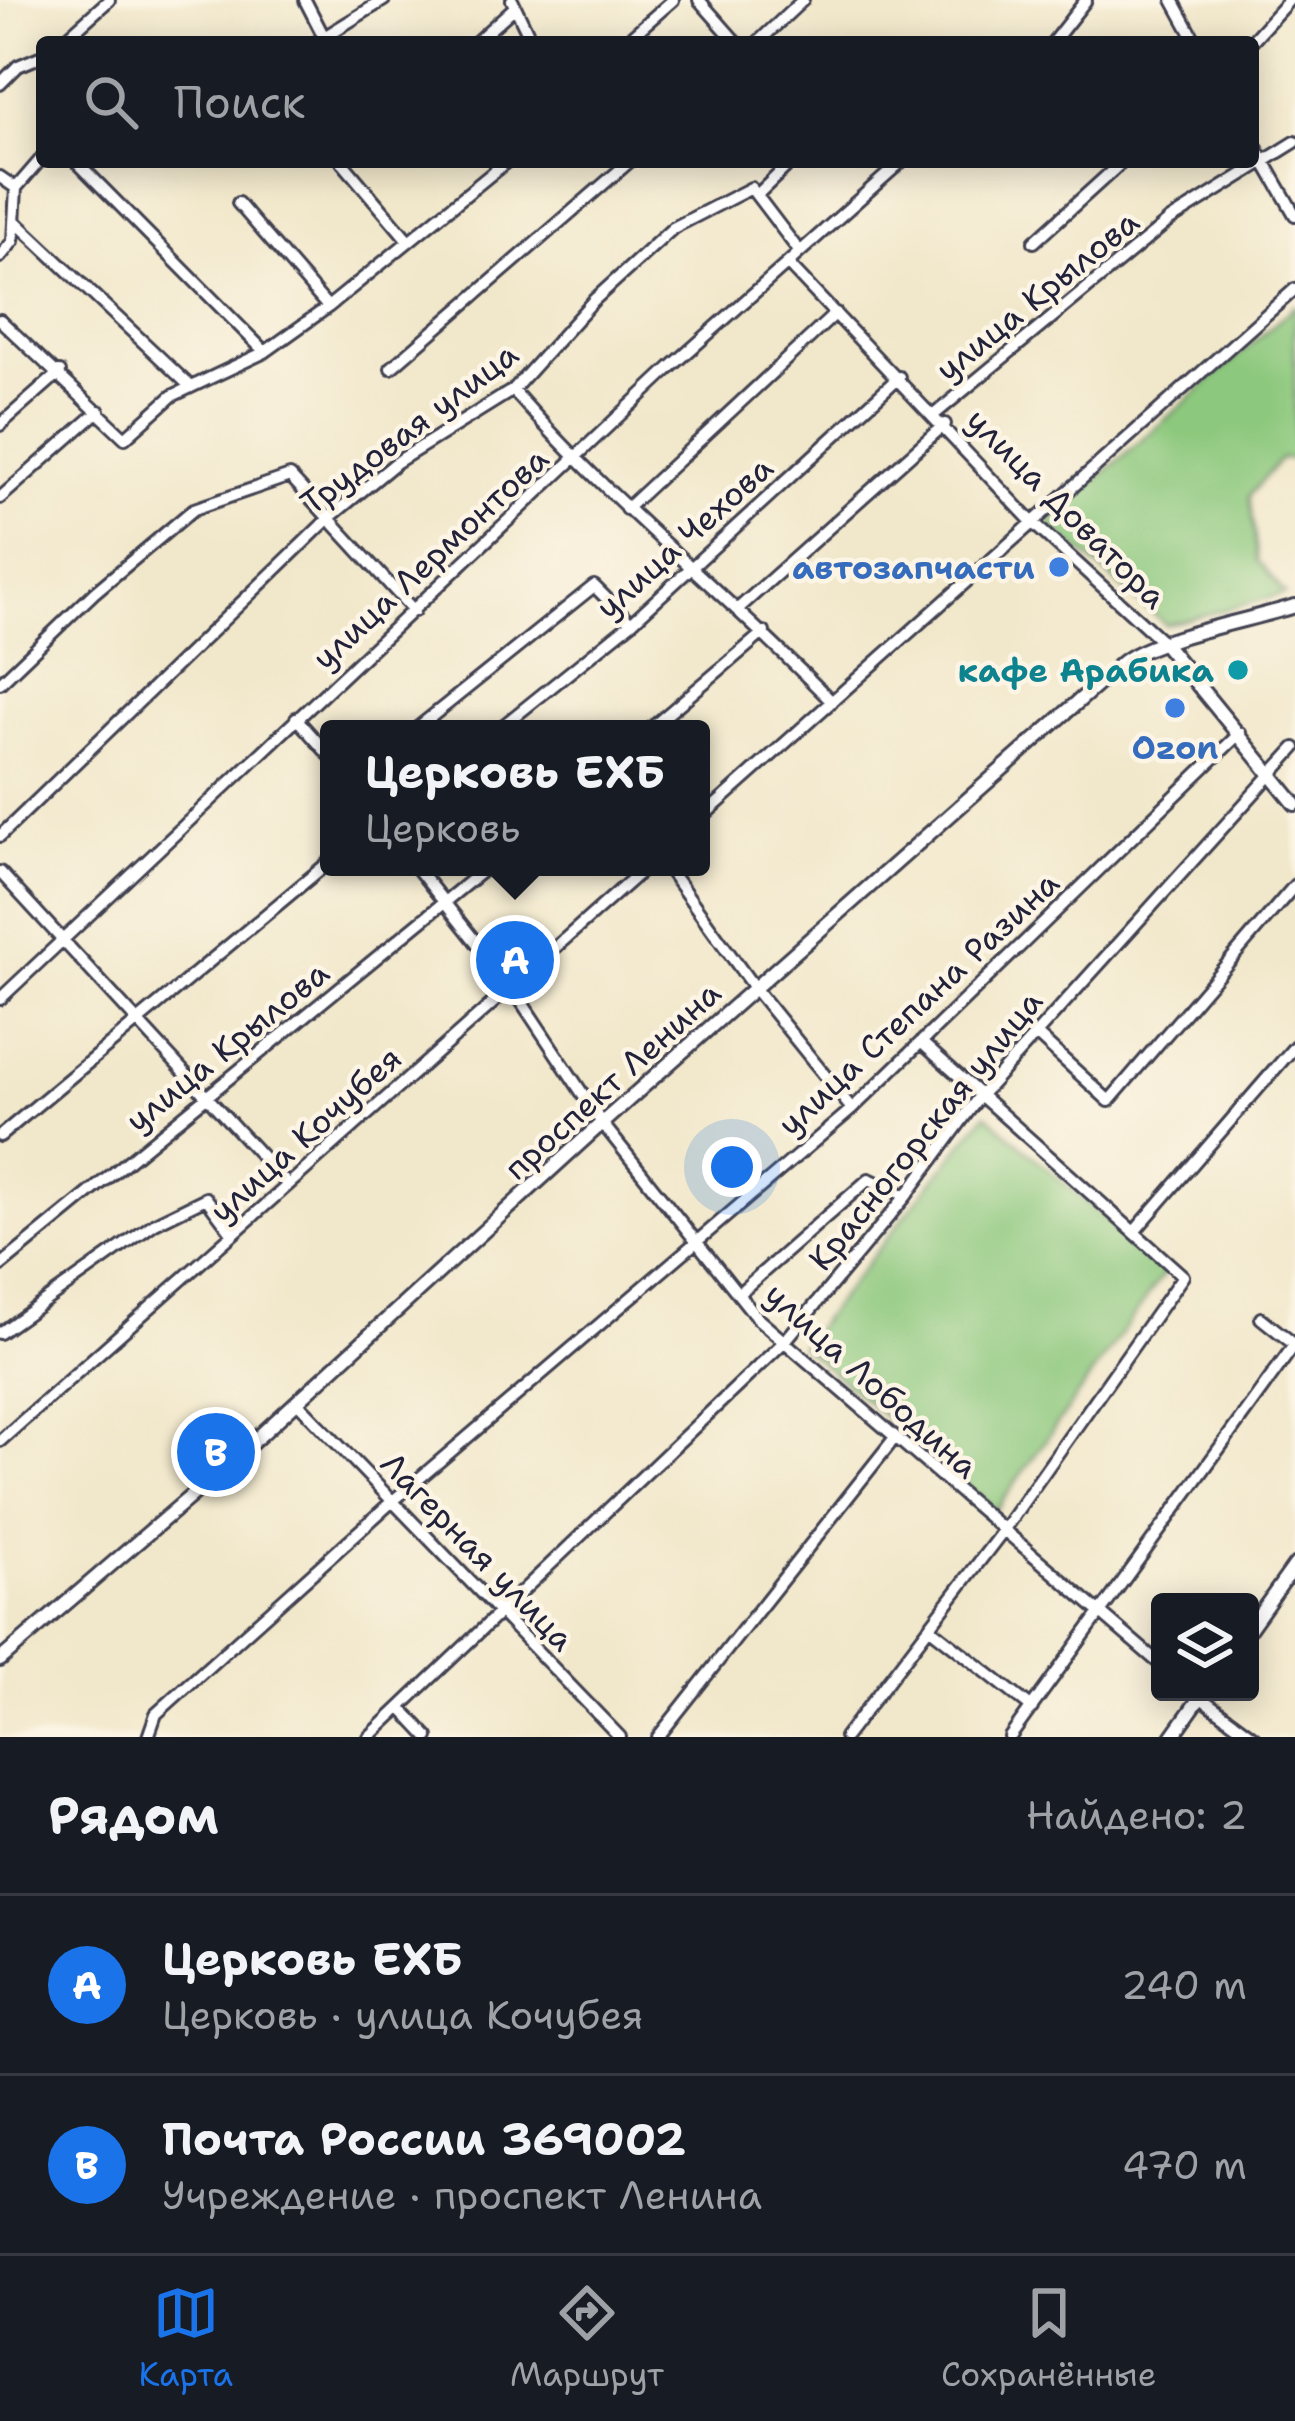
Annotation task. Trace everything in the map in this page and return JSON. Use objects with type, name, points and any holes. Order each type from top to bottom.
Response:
[{"type":"main road","name":"проспект Ленина","points":[[0,1660],[298,1402],[602,1123],[1123,662],[1144,645],[1295,606]]},
{"type":"main road","name":"улица Доватора","points":[[1162,641],[1295,804]]},
{"type":"main road","points":[[1259,1615],[1295,1565]]},
{"type":"main road","points":[[1172,1737],[1199,1701]]},
{"type":"street","points":[[69,36],[109,0]]},
{"type":"street","points":[[305,0],[328,36]]},
{"type":"street","points":[[332,36],[384,0]]},
{"type":"street","points":[[633,36],[673,0]]},
{"type":"street","points":[[699,0],[731,36]]},
{"type":"street","points":[[764,36],[803,0]]},
{"type":"street","points":[[1058,36],[1086,0]]},
{"type":"street","points":[[1173,0],[1193,36]]},
{"type":"street","points":[[1256,36],[1288,0]]},
{"type":"street","points":[[482,36],[514,4],[529,36]]},
{"type":"street","points":[[0,84],[18,66],[36,58]]},
{"type":"street","name":"улица Крылова","points":[[1259,165],[1295,142]]},
{"type":"street","points":[[1259,153],[1295,215]]},
{"type":"street","points":[[0,257],[13,241],[16,188],[36,165]]},
{"type":"street","points":[[83,168],[265,352]]},
{"type":"street","points":[[347,168],[407,238]]},
{"type":"street","points":[[0,320],[125,438],[190,387],[265,352],[328,307],[498,168]]},
{"type":"street","points":[[391,368],[619,168]]},
{"type":"street","name":"Трудовая улица","points":[[0,836],[328,518],[397,462],[513,390],[594,300],[673,227],[742,188],[751,188],[757,195],[785,168]]},
{"type":"street","name":"улица Лермонтова","points":[[0,999],[799,250],[894,168]]},
{"type":"street","points":[[1034,242],[1115,168]]},
{"type":"street","name":"улица Крылова","points":[[740,608],[1080,289],[1170,220],[1254,168]]},
{"type":"street","points":[[0,177],[16,188]]},
{"type":"street","points":[[757,195],[799,250]]},
{"type":"street","points":[[238,203],[328,307]]},
{"type":"street","points":[[16,222],[190,387]]},
{"type":"street","name":"улица Доватора","points":[[788,264],[1034,523],[1162,641]]},
{"type":"street","points":[[710,810],[1295,289]]},
{"type":"street","points":[[626,508],[836,313]]},
{"type":"street","points":[[0,425],[60,372]]},
{"type":"street","name":"улица Чехова","points":[[510,720],[632,623],[899,377]]},
{"type":"street","points":[[513,390],[574,461],[740,608],[832,702]]},
{"type":"street","points":[[0,498],[99,411]]},
{"type":"street","points":[[0,682],[95,592],[194,509],[290,476],[414,611]]},
{"type":"street","points":[[427,720],[594,586],[632,623]]},
{"type":"street","points":[[661,720],[764,632]]},
{"type":"street","points":[[296,718],[320,745]]},
{"type":"street","name":"улица Степана Разина","points":[[148,1737],[156,1714],[393,1500],[852,1109],[1240,733]]},
{"type":"street","points":[[1270,773],[1295,748]]},
{"type":"street","name":"Красногорская улица","points":[[369,1737],[785,1342],[906,1196],[979,1097],[1270,773]]},
{"type":"street","points":[[0,1136],[320,870]]},
{"type":"street","points":[[0,872],[289,1185]]},
{"type":"street","name":"улица Лободина","points":[[423,876],[511,986],[602,1123],[738,1294],[893,1440],[1151,1656]]},
{"type":"street","name":"улица Крылова","points":[[0,1266],[476,876]]},
{"type":"street","name":"улица Кочубея","points":[[0,1441],[636,876]]},
{"type":"street","points":[[673,876],[755,989],[852,1109]]},
{"type":"street","points":[[1036,1034],[1109,1101],[1295,885]]},
{"type":"street","points":[[844,1737],[1002,1532],[1183,1276],[922,1043]]},
{"type":"street","points":[[1134,1232],[1295,1046]]},
{"type":"street","points":[[738,1294],[869,1179],[906,1196]]},
{"type":"street","points":[[0,1333],[155,1223],[206,1198],[233,1234]]},
{"type":"street","points":[[0,1242],[12,1256]]},
{"type":"street","points":[[1010,1737],[1295,1345],[1261,1318]]},
{"type":"street","name":"Лагерная улица","points":[[298,1402],[620,1737]]},
{"type":"street","points":[[658,1737],[893,1440]]},
{"type":"street","points":[[929,1627],[1032,1708]]},
{"type":"street","points":[[1207,1701],[1254,1737]]},
{"type":"street","points":[[400,1708],[428,1737]]},
{"type":"green space","points":[[1295,306],[1295,459],[1280,459],[1249,496],[1258,561],[1285,594],[1166,625],[1047,523]]},
{"type":"green space","points":[[986,1114],[1165,1272],[996,1510],[801,1346]]},
{"type":"place","name":"автозапчасти","points":[[1059,567]]},
{"type":"place","name":"кафе Арабика","points":[[1238,670]]},
{"type":"place","name":"Ozon","points":[[1175,708]]},
{"type":"place","name":"Церковь ЕХБ","points":[[515,960]]},
{"type":"place","name":"Почта России 369002","points":[[216,1452]]}]
